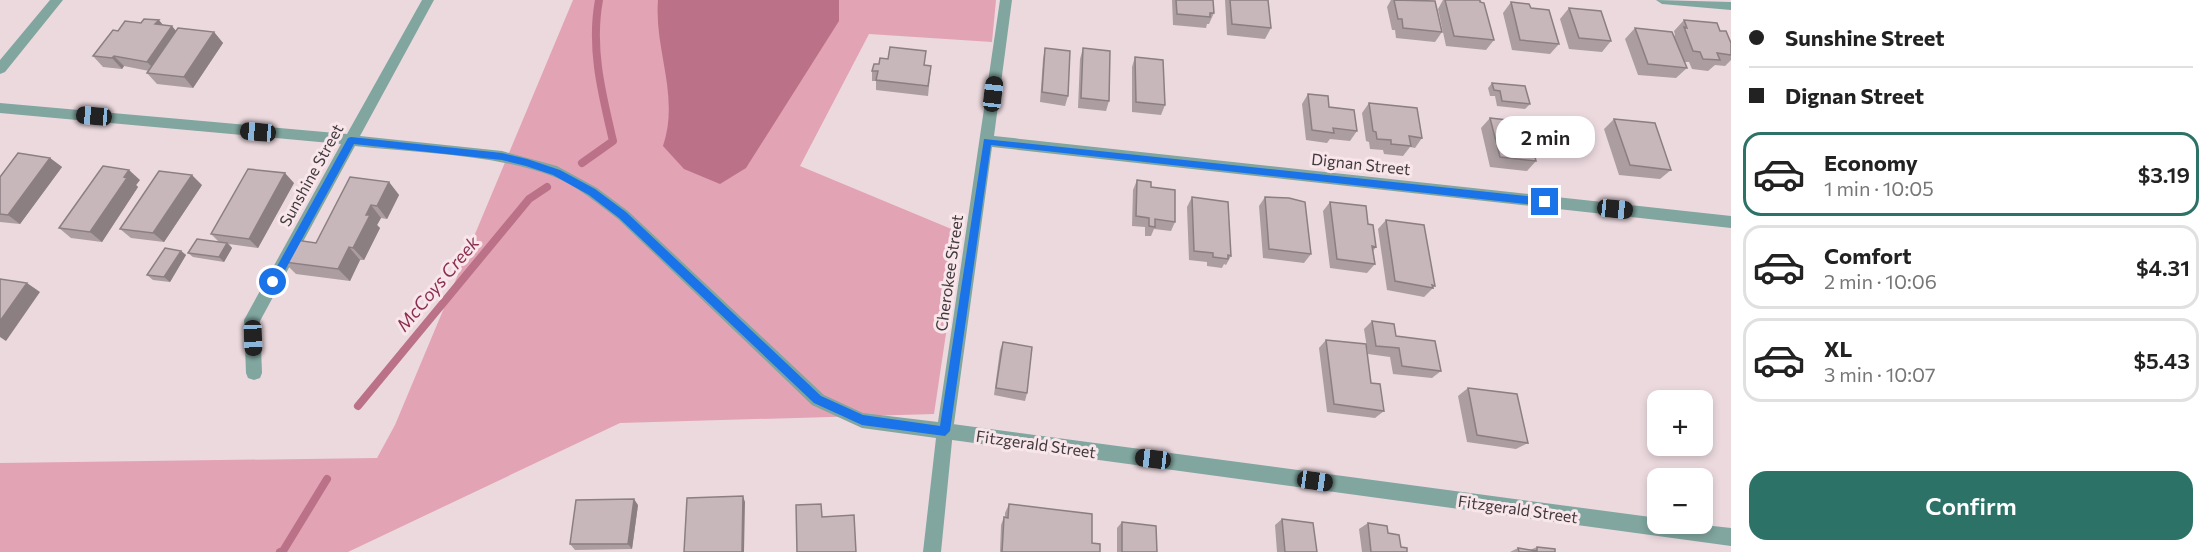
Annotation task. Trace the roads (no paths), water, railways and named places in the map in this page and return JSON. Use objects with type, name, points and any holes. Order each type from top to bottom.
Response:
[{"type":"street","points":[[0,69],[57,0]]},
{"type":"street","name":"Sunshine Street","points":[[254,374],[252,320],[428,0]]},
{"type":"street","name":"Cherokee Street","points":[[932,552],[945,431],[1006,0]]},
{"type":"street","points":[[1662,0],[1731,6]]},
{"type":"street","name":"Fitzgerald Street","points":[[0,108],[351,140],[502,157],[557,172],[592,192],[622,215],[818,400],[862,420],[1731,537]]},
{"type":"street","name":"Dignan Street","points":[[987,141],[1731,222]]},
{"type":"waterway","name":"McCoys Creek","points":[[582,163],[613,141],[601,88],[597,53],[599,0]]},
{"type":"waterway","name":"McCoys Creek","points":[[358,406],[529,199],[547,187]]},
{"type":"waterway","name":"McCoys Creek","points":[[280,552],[283,551],[327,479]]}]
